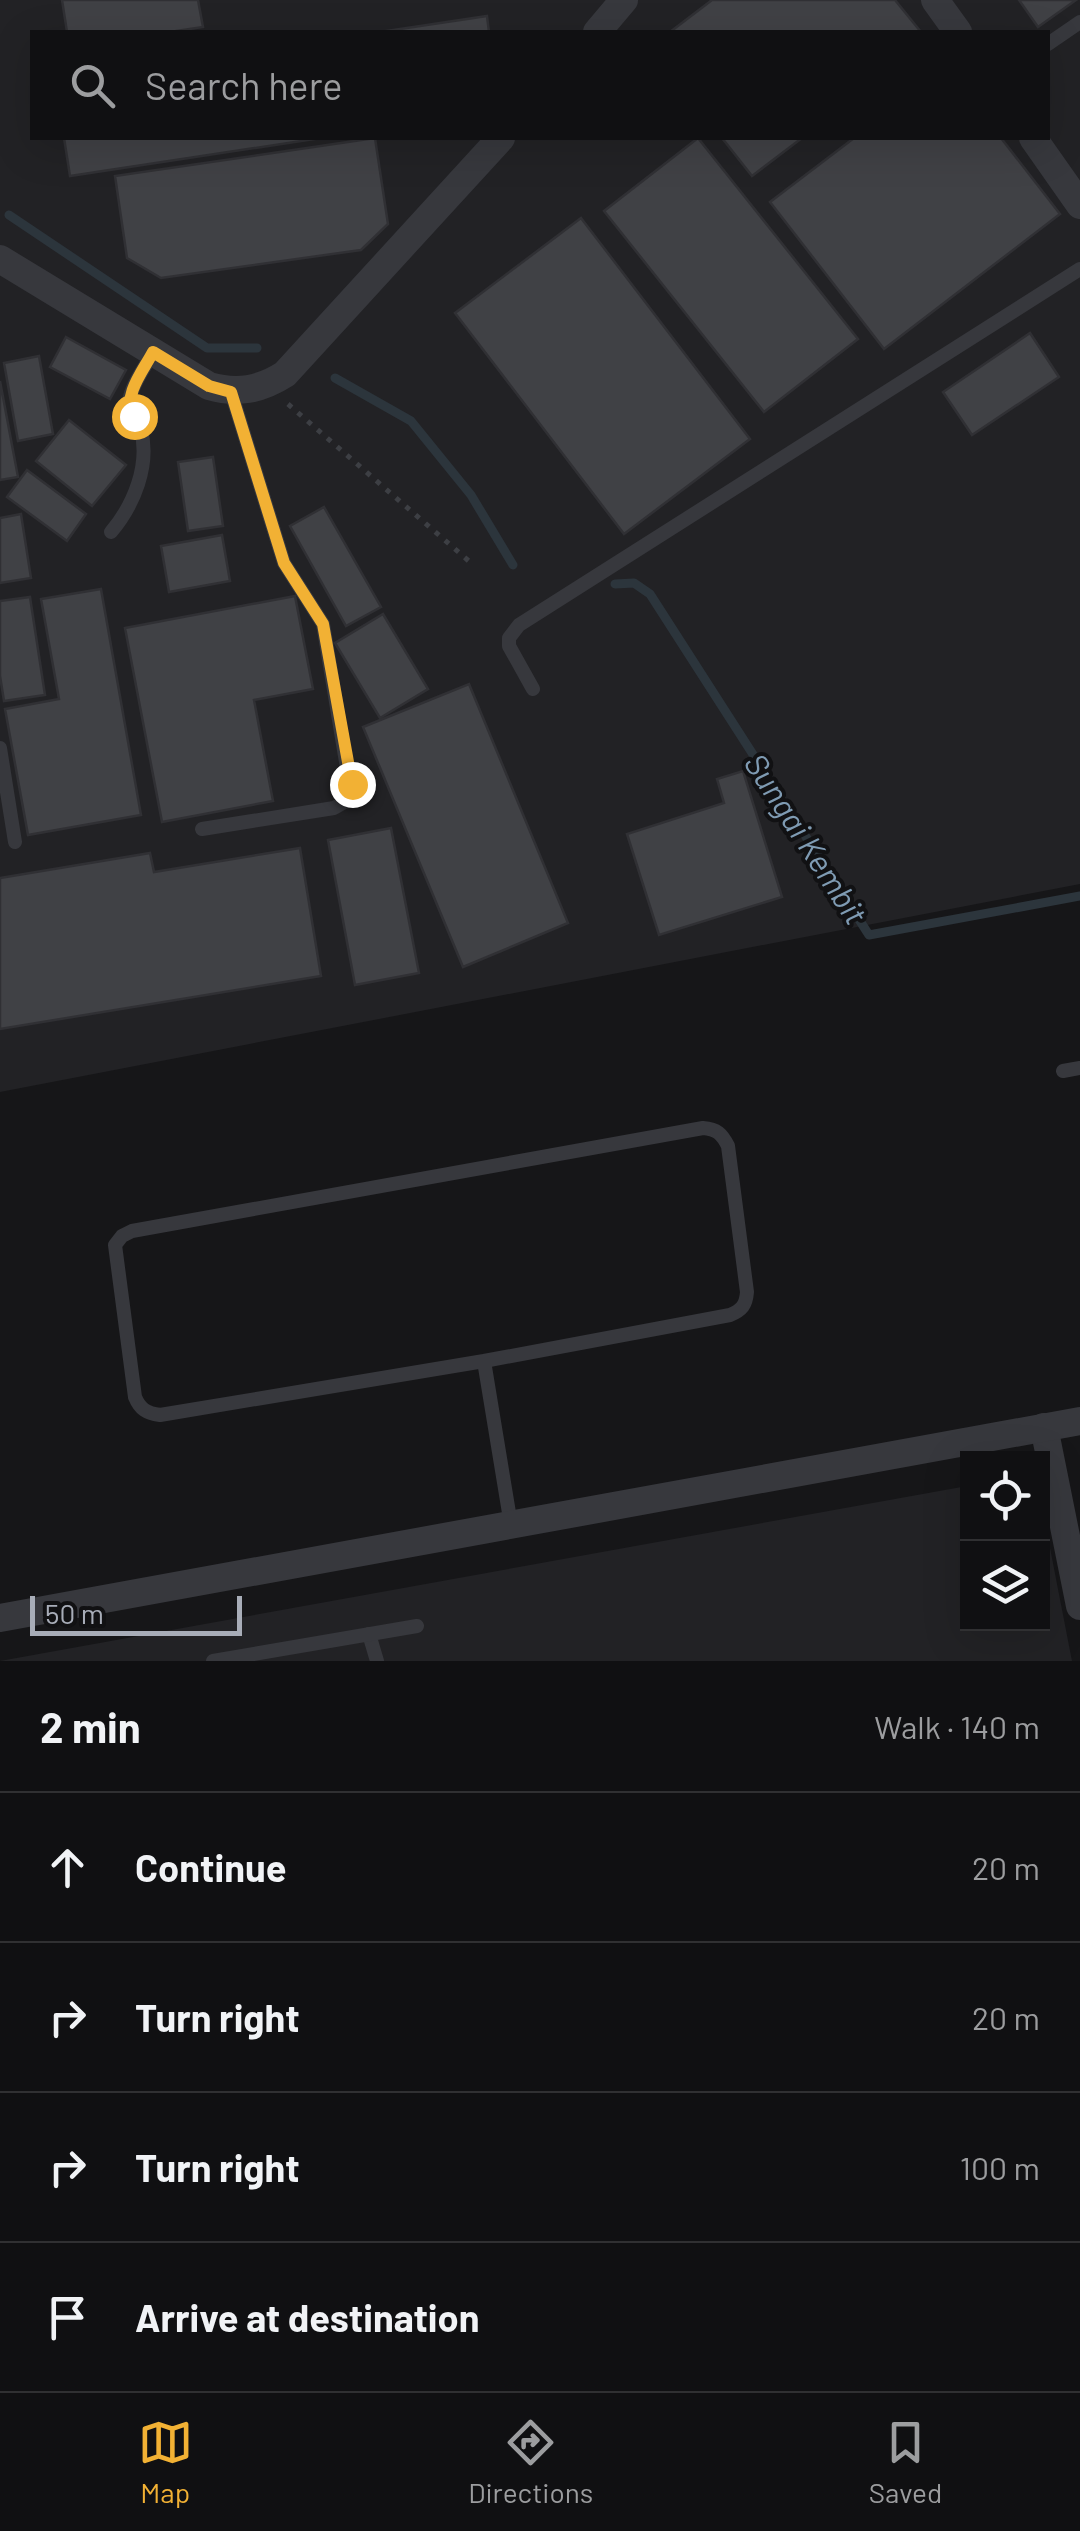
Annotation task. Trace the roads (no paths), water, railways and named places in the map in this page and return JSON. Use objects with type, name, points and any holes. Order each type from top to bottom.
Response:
[{"type":"street","points":[[599,30],[624,0]]},
{"type":"street","points":[[935,0],[957,30]]},
{"type":"street","points":[[0,259],[209,386],[231,392],[266,386],[285,374],[499,140]]},
{"type":"street","points":[[1034,140],[1080,205]]},
{"type":"street","points":[[0,1618],[1080,1421]]},
{"type":"street","points":[[1044,1427],[1080,1606]]},
{"type":"lane","points":[[1050,43],[1080,22]]},
{"type":"lane","points":[[533,689],[510,646],[510,638],[519,625],[1080,268]]},
{"type":"lane","points":[[111,532],[137,490],[143,459],[141,428],[129,407],[130,396],[153,352]]},
{"type":"lane","points":[[202,829],[334,808],[342,806],[351,792],[323,624],[284,563],[231,392]]},
{"type":"lane","points":[[0,748],[15,842]]},
{"type":"lane","points":[[1062,1071],[1080,1068]]},
{"type":"lane","points":[[703,1128],[714,1129],[723,1136],[728,1146],[747,1292],[740,1311],[484,1361],[149,1414],[135,1397],[115,1245],[132,1232],[703,1128]]},
{"type":"lane","points":[[484,1361],[511,1525]]},
{"type":"lane","points":[[213,1661],[416,1626]]},
{"type":"lane","points":[[369,1634],[376,1661]]},
{"type":"waterway","name":"Sungai Kembit","points":[[9,215],[207,348],[257,348]]},
{"type":"waterway","name":"Sungai Kembit","points":[[335,378],[411,421],[471,495],[513,565]]},
{"type":"waterway","name":"Sungai Kembit","points":[[615,584],[634,583],[650,594],[869,935],[1080,896]]}]
